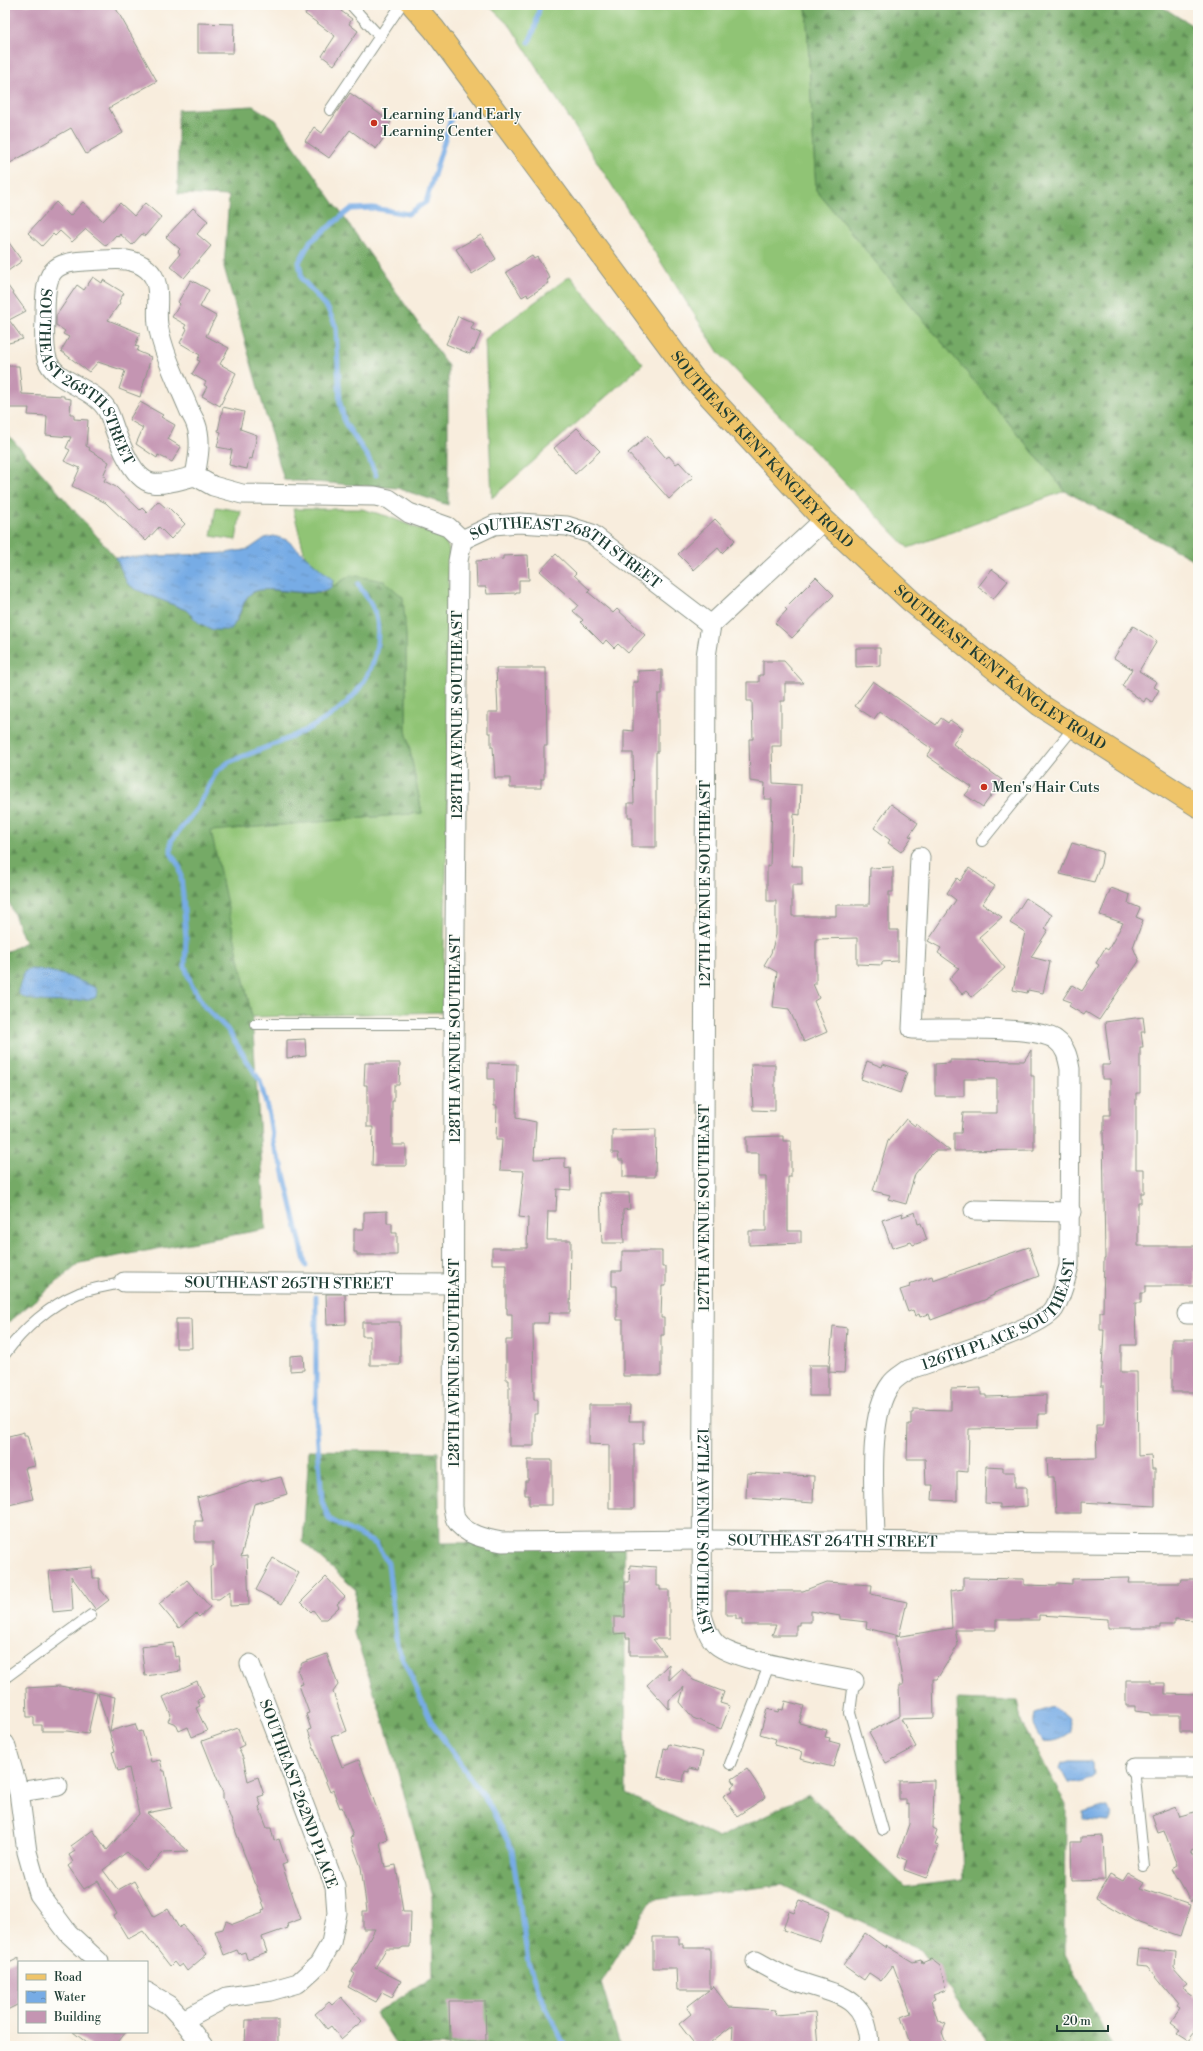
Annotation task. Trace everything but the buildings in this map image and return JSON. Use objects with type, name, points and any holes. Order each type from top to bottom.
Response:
[{"type":"main road","name":"SOUTHEAST KENT KANGLEY ROAD","points":[[413,5],[434,29],[693,378],[824,520],[911,601],[1040,705],[1198,806]]},
{"type":"street","name":"SOUTHEAST 268TH STREET","points":[[195,476],[199,452],[197,424],[188,408],[162,340],[158,324],[158,287],[154,276],[139,262],[129,260],[73,261],[62,264],[52,270],[45,288],[46,352],[51,366],[54,370],[89,392],[103,404],[110,414],[115,433],[138,474],[151,483],[171,482],[195,476],[213,486],[242,494],[375,496],[388,499],[409,513],[448,527],[462,540],[494,526],[519,523],[567,526],[592,534],[711,625]]},
{"type":"street","points":[[711,625],[824,520]]},
{"type":"street","name":"128TH AVENUE SOUTHEAST","points":[[462,540],[458,561],[454,1024],[453,1507],[456,1520],[469,1532]]},
{"type":"street","name":"127TH AVENUE SOUTHEAST","points":[[711,625],[706,664],[702,1615],[707,1632],[717,1645],[729,1652],[770,1663],[854,1681]]},
{"type":"street","name":"126TH PLACE SOUTHEAST","points":[[875,1542],[874,1433],[880,1406],[891,1384],[908,1370],[1035,1324],[1053,1310],[1063,1288],[1069,1266],[1071,1212],[1070,1070],[1066,1052],[1056,1040],[1026,1031],[912,1029],[920,857]]},
{"type":"street","points":[[974,1210],[1071,1212]]},
{"type":"street","name":"SOUTHEAST 265TH STREET","points":[[124,1282],[454,1284]]},
{"type":"street","name":"SOUTHEAST 264TH STREET","points":[[469,1532],[484,1538],[502,1542],[702,1540],[1198,1544]]},
{"type":"street","name":"SOUTHEAST 262ND PLACE","points":[[183,2020],[227,1996],[270,1991],[298,1983],[319,1964],[331,1943],[337,1914],[335,1886],[250,1664]]},
{"type":"street","points":[[5,1744],[19,1792],[27,1852],[39,1894],[68,1933],[98,1961]]},
{"type":"street","points":[[1134,1768],[1198,1768]]},
{"type":"street","points":[[19,1792],[58,1786]]},
{"type":"street","points":[[756,1961],[789,1978],[824,1988],[854,2002],[864,2017],[868,2034],[868,2046]]},
{"type":"street","points":[[148,1993],[169,2005],[183,2020],[203,2046]]},
{"type":"lane","points":[[351,5],[380,37]]},
{"type":"lane","points":[[330,110],[402,5]]},
{"type":"lane","points":[[982,841],[1074,727]]},
{"type":"lane","points":[[254,1024],[454,1024]]},
{"type":"lane","points":[[5,1354],[33,1323],[51,1308],[79,1293],[124,1282]]},
{"type":"lane","points":[[5,1678],[91,1615]]},
{"type":"lane","points":[[730,1764],[770,1663]]},
{"type":"lane","points":[[854,1681],[850,1713],[883,1830]]},
{"type":"lane","points":[[1134,1768],[1144,1866]]},
{"type":"green space","points":[[488,5],[806,5],[816,190],[1065,491],[908,548],[719,353],[511,27]]},
{"type":"green space","points":[[806,5],[1159,5],[1198,29],[1198,562],[1065,491],[816,190]]},
{"type":"green space","points":[[253,106],[276,120],[448,366],[448,505],[397,488],[284,480],[224,267],[229,196],[178,194],[178,110]]},
{"type":"green space","points":[[570,276],[643,364],[492,498],[485,339]]},
{"type":"green space","points":[[5,431],[116,558],[127,583],[135,589],[186,610],[199,623],[236,623],[248,595],[260,589],[323,593],[351,575],[384,581],[403,597],[406,635],[406,730],[422,813],[211,831],[252,1017],[266,1229],[80,1263],[5,1325],[5,953],[25,942],[5,892]]},
{"type":"green space","points":[[216,507],[241,511],[236,540],[211,536]]},
{"type":"green space","points":[[293,509],[362,509],[387,516],[444,539],[449,549],[448,811],[442,1012],[252,1017],[210,831],[422,813],[406,730],[406,635],[351,575],[332,587],[333,580],[305,556]]},
{"type":"green space","points":[[309,1450],[438,1452],[440,1543],[624,1541],[626,1794],[718,1838],[809,1794],[905,1887],[963,1880],[957,1699],[1017,1701],[1022,1724],[1066,1804],[1065,1954],[1112,2046],[991,2046],[920,1950],[782,1885],[652,1900],[601,1983],[620,2046],[397,2046],[376,2013],[433,1977],[432,1896],[386,1729],[355,1634],[356,1590],[303,1542]]},
{"type":"water","points":[[274,536],[287,540],[333,580],[332,587],[322,591],[311,592],[275,590],[256,591],[246,598],[236,621],[230,630],[213,630],[199,623],[186,610],[135,589],[127,583],[116,558],[226,553],[249,549],[265,538]]},
{"type":"water","points":[[30,969],[38,969],[64,975],[96,988],[98,992],[95,998],[55,1002],[25,998],[19,994],[19,988],[24,972]]},
{"type":"water","points":[[1054,1707],[1068,1719],[1071,1732],[1058,1740],[1043,1741],[1035,1728],[1035,1713]]},
{"type":"water","points":[[1068,1761],[1090,1761],[1093,1763],[1094,1776],[1082,1782],[1068,1783],[1060,1768],[1062,1763]]},
{"type":"water","points":[[1103,1806],[1109,1807],[1111,1811],[1112,1816],[1109,1822],[1083,1820],[1083,1812]]},
{"type":"waterway","points":[[529,42],[535,28],[540,5]]},
{"type":"waterway","points":[[376,475],[368,457],[345,423],[340,403],[336,327],[328,309],[302,279],[299,262],[310,242],[351,209],[373,208],[408,214],[426,202],[452,115]]},
{"type":"waterway","points":[[306,1266],[282,1165],[274,1148],[269,1115],[260,1081],[227,1029],[204,1006],[191,984],[185,966],[186,938],[180,868],[171,853],[171,841],[198,807],[216,772],[229,762],[273,745],[317,724],[336,711],[353,696],[366,677],[375,655],[378,632],[374,610],[358,584]]},
{"type":"waterway","points":[[316,1297],[316,1417],[322,1501],[329,1519],[376,1544],[388,1563],[397,1646],[432,1723],[490,1806],[512,1850],[528,1962],[538,1991],[565,2046]]},
{"type":"place","name":"Learning Land Early Learning Center","points":[[374,123]]},
{"type":"place","name":"Men's Hair Cuts","points":[[984,787]]}]
